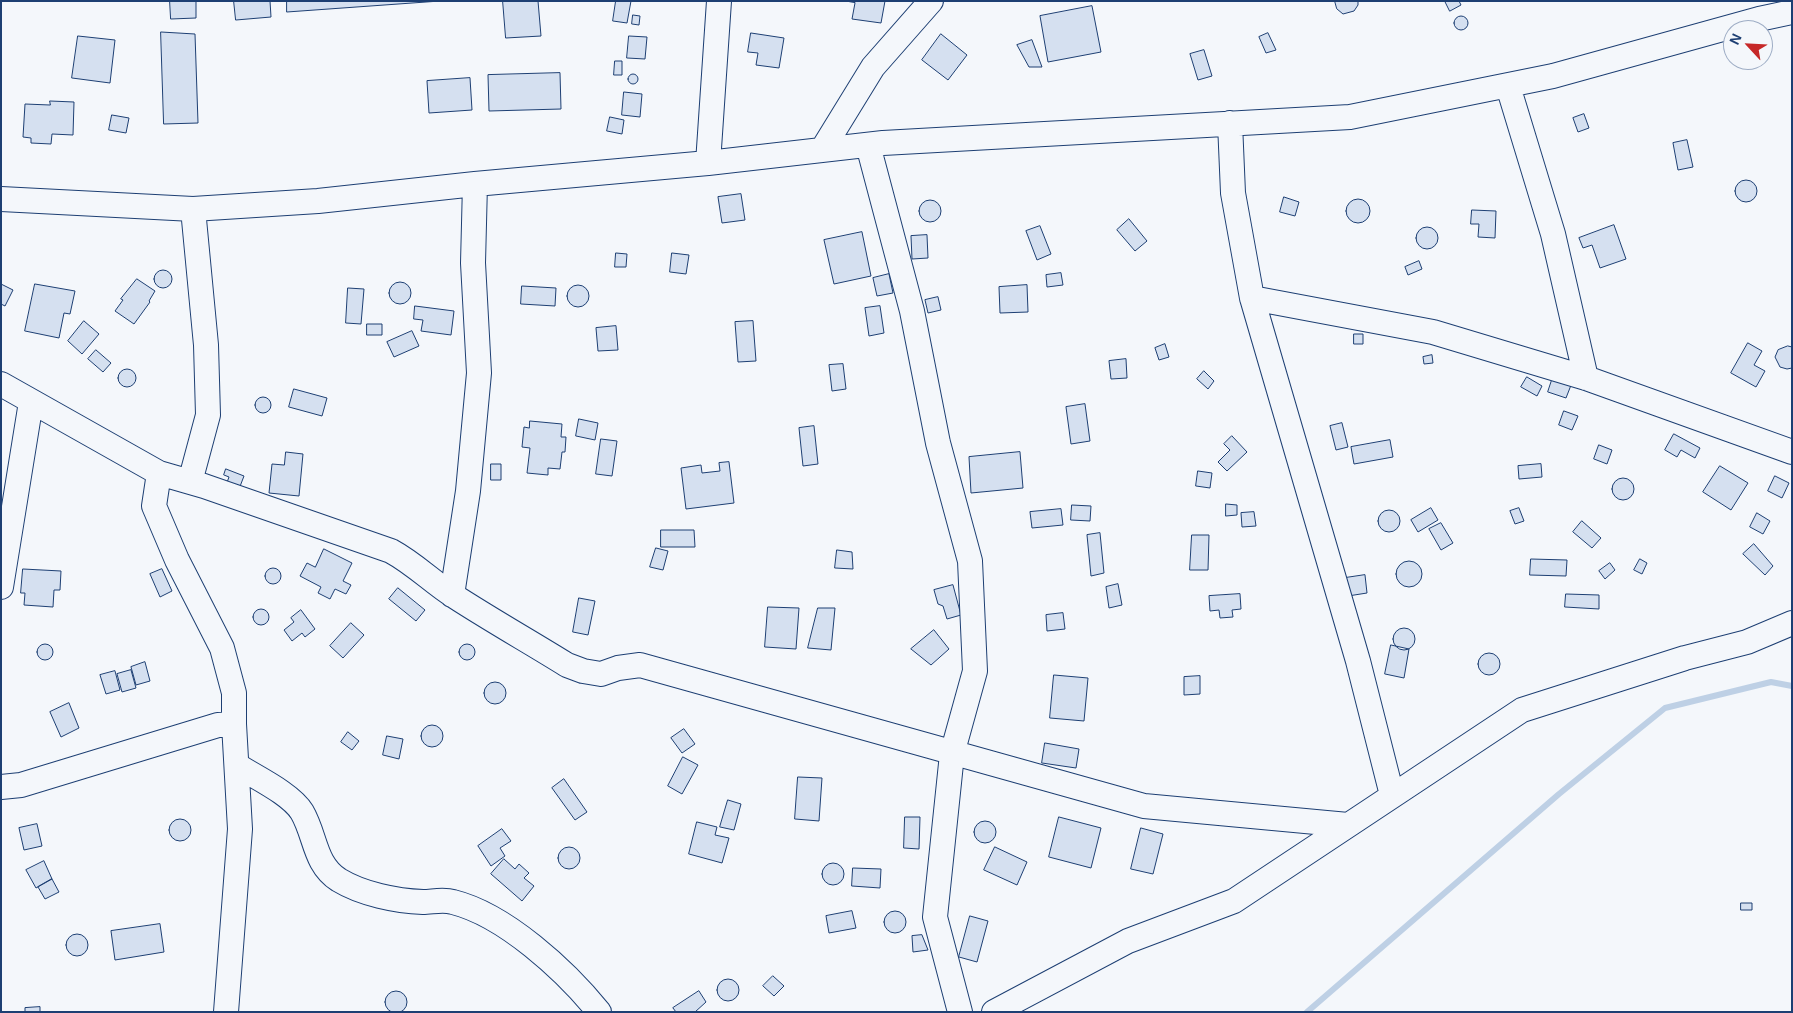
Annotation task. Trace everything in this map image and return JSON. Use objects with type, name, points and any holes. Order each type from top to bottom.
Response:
[{"type":"street","points":[[708,163],[719,1]]},
{"type":"street","points":[[822,150],[873,67],[931,1]]},
{"type":"street","points":[[1,199],[193,209],[318,201],[475,184],[708,163],[868,145],[1350,117],[1553,76],[1757,10],[1792,12]]},
{"type":"street","points":[[1508,86],[1553,234],[1586,378]]},
{"type":"street","points":[[1230,123],[1233,193],[1252,298],[1358,661],[1392,795]]},
{"type":"street","points":[[868,145],[912,311],[938,443],[970,561],[975,671],[952,754],[935,917],[960,1012]]},
{"type":"street","points":[[452,595],[468,491],[479,373],[473,263],[475,184]]},
{"type":"street","points":[[190,482],[208,415],[206,345],[193,209]]},
{"type":"street","points":[[1252,298],[1433,332],[1586,378],[1792,452]]},
{"type":"street","points":[[1,384],[159,473],[392,551],[414,563],[452,595],[583,671],[601,674],[618,668],[640,665],[952,754],[1144,806],[1348,825]]},
{"type":"street","points":[[1,588],[31,402]]},
{"type":"street","points":[[159,473],[154,506],[177,560],[222,648],[234,693],[240,829],[226,1012]]},
{"type":"street","points":[[994,1012],[1128,941],[1234,901],[1522,710],[1685,658],[1746,642],[1792,623]]},
{"type":"street","points":[[1,787],[21,785],[218,725],[234,724]]},
{"type":"street","points":[[238,766],[291,799],[302,811],[312,835],[316,854],[328,872],[341,881],[388,898],[422,902],[451,901],[476,910],[520,935],[588,998],[599,1012]]},
{"type":"building","points":[[170,1],[196,1],[196,18],[171,19]]},
{"type":"building","points":[[234,1],[270,1],[271,17],[236,20]]},
{"type":"building","points":[[287,1],[440,1],[287,12]]},
{"type":"building","points":[[503,1],[538,1],[541,36],[506,38]]},
{"type":"building","points":[[616,1],[631,1],[627,23],[613,21]]},
{"type":"building","points":[[846,1],[885,1],[881,23],[852,19],[855,3]]},
{"type":"building","points":[[1335,1],[1358,1],[1358,5],[1354,11],[1343,14],[1337,9]]},
{"type":"building","points":[[1445,1],[1459,1],[1461,5],[1450,11]]},
{"type":"building","points":[[1092,6],[1101,52],[1048,62],[1040,16]]},
{"type":"building","points":[[633,15],[640,16],[639,25],[632,24]]},
{"type":"building","points":[[1461,16],[1466,18],[1468,23],[1466,28],[1461,30],[1456,28],[1454,23],[1456,18]]},
{"type":"building","points":[[161,32],[195,34],[198,123],[164,124]]},
{"type":"building","points":[[751,33],[784,38],[779,68],[756,65],[758,53],[748,52]]},
{"type":"building","points":[[1268,33],[1276,50],[1266,53],[1259,37]]},
{"type":"building","points":[[941,34],[967,55],[948,80],[922,60]]},
{"type":"building","points":[[78,36],[115,40],[110,83],[72,78]]},
{"type":"building","points":[[629,36],[647,37],[645,59],[627,58]]},
{"type":"building","points":[[1032,40],[1042,67],[1029,67],[1017,45]]},
{"type":"building","points":[[1204,50],[1212,76],[1198,80],[1190,54]]},
{"type":"building","points":[[615,61],[622,61],[622,75],[614,75]]},
{"type":"building","points":[[560,73],[561,109],[489,111],[488,75]]},
{"type":"building","points":[[633,74],[638,79],[633,84],[628,79]]},
{"type":"building","points":[[470,78],[472,110],[429,113],[427,81]]},
{"type":"building","points":[[624,92],[642,94],[640,117],[622,115]]},
{"type":"building","points":[[50,101],[74,102],[73,135],[52,134],[51,144],[31,143],[31,138],[23,137],[25,104],[50,105]]},
{"type":"building","points":[[1584,114],[1589,128],[1578,132],[1573,118]]},
{"type":"building","points":[[112,115],[129,118],[126,133],[109,130]]},
{"type":"building","points":[[610,117],[624,120],[622,134],[607,131]]},
{"type":"building","points":[[1687,140],[1693,167],[1678,170],[1673,143]]},
{"type":"building","points":[[1742,180],[1750,180],[1757,187],[1757,195],[1750,202],[1742,202],[1735,195],[1735,187]]},
{"type":"building","points":[[741,194],[745,220],[722,223],[718,197]]},
{"type":"building","points":[[1284,197],[1299,202],[1295,216],[1280,212]]},
{"type":"building","points":[[1358,199],[1363,200],[1369,206],[1369,216],[1363,222],[1358,223],[1353,222],[1347,216],[1346,211],[1347,206],[1353,200]]},
{"type":"building","points":[[926,200],[934,200],[941,207],[941,215],[934,222],[926,222],[919,215],[919,207]]},
{"type":"building","points":[[1472,210],[1496,211],[1495,238],[1478,237],[1479,224],[1471,224]]},
{"type":"building","points":[[1129,219],[1147,241],[1135,251],[1117,230]]},
{"type":"building","points":[[1614,225],[1626,259],[1600,268],[1592,245],[1583,248],[1579,238]]},
{"type":"building","points":[[1040,226],[1051,254],[1037,260],[1026,231]]},
{"type":"building","points":[[1423,227],[1431,227],[1438,234],[1438,242],[1431,249],[1423,249],[1416,242],[1416,234]]},
{"type":"building","points":[[862,232],[871,276],[834,284],[824,240]]},
{"type":"building","points":[[927,235],[928,258],[912,259],[911,236]]},
{"type":"building","points":[[616,253],[627,254],[626,267],[615,267]]},
{"type":"building","points":[[672,253],[689,255],[686,274],[670,272]]},
{"type":"building","points":[[1419,261],[1422,269],[1408,275],[1405,267]]},
{"type":"building","points":[[163,270],[171,275],[172,279],[167,287],[163,288],[155,283],[154,279],[159,271]]},
{"type":"building","points":[[1061,273],[1063,285],[1047,287],[1046,275]]},
{"type":"building","points":[[889,274],[893,293],[877,296],[873,278]]},
{"type":"building","points":[[137,279],[155,291],[150,302],[134,324],[115,311],[123,300],[121,299]]},
{"type":"building","points":[[396,282],[404,282],[411,289],[411,297],[404,304],[396,304],[389,297],[389,289]]},
{"type":"building","points":[[1,284],[13,290],[5,306],[1,304]]},
{"type":"building","points":[[35,284],[75,291],[70,314],[64,313],[59,338],[25,331]]},
{"type":"building","points":[[574,285],[582,285],[589,292],[589,300],[582,307],[574,307],[567,300],[567,292]]},
{"type":"building","points":[[1027,285],[1028,312],[1000,313],[999,287]]},
{"type":"building","points":[[522,286],[556,288],[555,306],[521,304]]},
{"type":"building","points":[[348,288],[364,289],[361,324],[346,323]]},
{"type":"building","points":[[938,297],[941,310],[928,313],[925,300]]},
{"type":"building","points":[[415,306],[454,311],[451,335],[421,331],[423,320],[414,319]]},
{"type":"building","points":[[880,306],[884,333],[869,336],[865,308]]},
{"type":"building","points":[[84,321],[99,334],[82,354],[68,341]]},
{"type":"building","points":[[753,321],[756,361],[738,362],[735,322]]},
{"type":"building","points":[[367,324],[382,324],[382,335],[367,335]]},
{"type":"building","points":[[616,326],[618,350],[598,351],[596,328]]},
{"type":"building","points":[[412,331],[419,346],[394,357],[387,342]]},
{"type":"building","points":[[1354,334],[1363,334],[1363,344],[1354,344]]},
{"type":"building","points":[[1748,343],[1762,351],[1754,365],[1765,371],[1756,387],[1731,373]]},
{"type":"building","points":[[1165,344],[1169,357],[1159,360],[1155,348]]},
{"type":"building","points":[[1788,346],[1792,347],[1792,368],[1787,369],[1780,367],[1775,357],[1778,350]]},
{"type":"building","points":[[96,350],[111,363],[103,372],[88,359]]},
{"type":"building","points":[[1432,355],[1433,363],[1424,364],[1423,357]]},
{"type":"building","points":[[1126,359],[1127,378],[1111,379],[1109,361]]},
{"type":"building","points":[[843,364],[846,389],[832,391],[829,365]]},
{"type":"building","points":[[127,369],[133,372],[136,378],[133,384],[127,387],[121,384],[118,378],[121,372]]},
{"type":"building","points":[[1204,371],[1214,381],[1208,389],[1197,379]]},
{"type":"building","points":[[1554,374],[1573,380],[1566,398],[1548,392]]},
{"type":"building","points":[[1527,377],[1542,386],[1537,396],[1521,387]]},
{"type":"building","points":[[294,389],[327,398],[322,416],[289,407]]},
{"type":"building","points":[[263,397],[269,399],[271,405],[269,411],[263,413],[257,411],[255,405],[257,399]]},
{"type":"building","points":[[1085,404],[1090,441],[1071,444],[1066,407]]},
{"type":"building","points":[[1564,411],[1578,416],[1572,430],[1559,425]]},
{"type":"building","points":[[579,419],[598,423],[595,440],[576,436]]},
{"type":"building","points":[[530,421],[562,424],[561,437],[566,437],[565,452],[562,452],[560,469],[548,468],[548,475],[527,473],[530,448],[522,447],[524,427],[529,428]]},
{"type":"building","points":[[1342,423],[1348,447],[1336,450],[1330,426]]},
{"type":"building","points":[[814,426],[818,464],[803,466],[799,428]]},
{"type":"building","points":[[1674,434],[1700,448],[1695,458],[1681,450],[1677,457],[1665,450]]},
{"type":"building","points":[[1232,436],[1247,452],[1227,471],[1218,462],[1230,450],[1224,444]]},
{"type":"building","points":[[601,439],[617,441],[612,476],[596,474]]},
{"type":"building","points":[[1390,440],[1393,457],[1354,464],[1351,447]]},
{"type":"building","points":[[1599,445],[1612,450],[1607,464],[1594,459]]},
{"type":"building","points":[[286,452],[303,454],[299,496],[269,493],[272,464],[284,465]]},
{"type":"building","points":[[1020,452],[1023,488],[971,493],[969,457]]},
{"type":"building","points":[[729,462],[734,503],[686,509],[681,468],[701,465],[702,473],[720,471],[719,463]]},
{"type":"building","points":[[491,464],[501,464],[501,480],[491,480]]},
{"type":"building","points":[[1541,464],[1542,477],[1519,479],[1518,466]]},
{"type":"building","points":[[1720,466],[1748,483],[1731,510],[1703,492]]},
{"type":"building","points":[[226,469],[244,476],[239,489],[226,485],[229,477],[224,475]]},
{"type":"building","points":[[1198,471],[1212,473],[1210,488],[1196,486]]},
{"type":"building","points":[[1775,476],[1789,483],[1782,498],[1768,491]]},
{"type":"building","points":[[1619,478],[1627,478],[1634,485],[1634,493],[1627,500],[1619,500],[1612,493],[1612,485]]},
{"type":"building","points":[[1226,504],[1237,505],[1237,515],[1226,516]]},
{"type":"building","points":[[1072,505],[1091,506],[1090,521],[1071,520]]},
{"type":"building","points":[[1431,508],[1438,520],[1418,532],[1411,520]]},
{"type":"building","points":[[1519,508],[1524,521],[1515,524],[1510,511]]},
{"type":"building","points":[[1061,509],[1063,525],[1032,528],[1030,512]]},
{"type":"building","points":[[1385,510],[1393,510],[1400,517],[1400,525],[1393,532],[1385,532],[1378,525],[1378,517]]},
{"type":"building","points":[[1254,512],[1256,526],[1242,527],[1241,513]]},
{"type":"building","points":[[1757,513],[1770,521],[1763,534],[1750,527]]},
{"type":"building","points":[[1582,521],[1601,538],[1592,548],[1573,532]]},
{"type":"building","points":[[1441,523],[1453,543],[1441,550],[1429,529]]},
{"type":"building","points":[[661,530],[694,530],[695,547],[661,547]]},
{"type":"building","points":[[1100,533],[1104,573],[1091,576],[1087,535]]},
{"type":"building","points":[[1192,535],[1209,535],[1208,570],[1190,570]]},
{"type":"building","points":[[1754,544],[1773,566],[1765,575],[1743,554]]},
{"type":"building","points":[[656,548],[668,551],[663,570],[650,567]]},
{"type":"building","points":[[324,549],[352,563],[343,581],[351,585],[346,594],[335,589],[330,599],[318,593],[321,587],[300,576],[307,563],[315,567]]},
{"type":"building","points":[[837,550],[852,552],[853,569],[835,568]]},
{"type":"building","points":[[1531,559],[1567,560],[1566,576],[1530,575]]},
{"type":"building","points":[[1640,559],[1647,563],[1642,574],[1634,570]]},
{"type":"building","points":[[1409,561],[1418,565],[1422,574],[1418,583],[1409,587],[1400,583],[1396,574],[1400,565]]},
{"type":"building","points":[[1610,563],[1615,570],[1605,579],[1599,571]]},
{"type":"building","points":[[273,568],[281,576],[273,584],[265,576]]},
{"type":"building","points":[[23,569],[61,571],[60,590],[54,590],[53,607],[24,605],[25,593],[21,593]]},
{"type":"building","points":[[162,569],[172,591],[160,597],[150,574]]},
{"type":"building","points":[[1365,575],[1367,593],[1348,596],[1345,578]]},
{"type":"building","points":[[1118,584],[1122,605],[1109,608],[1106,587]]},
{"type":"building","points":[[953,585],[961,615],[947,619],[943,606],[938,604],[934,590]]},
{"type":"building","points":[[398,588],[425,610],[416,621],[389,599]]},
{"type":"building","points":[[1240,594],[1241,609],[1232,610],[1233,617],[1220,618],[1219,610],[1210,611],[1209,596]]},
{"type":"building","points":[[1566,594],[1599,595],[1599,609],[1565,607]]},
{"type":"building","points":[[579,598],[595,601],[588,635],[573,632]]},
{"type":"building","points":[[768,607],[799,608],[796,649],[765,647]]},
{"type":"building","points":[[818,608],[835,608],[831,650],[808,648]]},
{"type":"building","points":[[261,609],[269,617],[261,625],[253,617]]},
{"type":"building","points":[[301,610],[315,629],[305,637],[302,633],[292,641],[284,630],[294,622],[291,618]]},
{"type":"building","points":[[1063,613],[1065,629],[1047,631],[1046,615]]},
{"type":"building","points":[[351,623],[364,635],[343,658],[330,646]]},
{"type":"building","points":[[1400,628],[1408,628],[1415,635],[1415,643],[1408,650],[1400,650],[1393,643],[1393,635]]},
{"type":"building","points":[[934,630],[949,649],[931,665],[911,649]]},
{"type":"building","points":[[42,644],[48,644],[53,649],[51,658],[42,660],[37,655],[37,649]]},
{"type":"building","points":[[467,644],[473,646],[475,652],[473,658],[467,660],[461,658],[459,652],[461,646]]},
{"type":"building","points":[[1391,645],[1409,649],[1404,678],[1385,674]]},
{"type":"building","points":[[1485,653],[1493,653],[1500,660],[1500,668],[1493,675],[1485,675],[1478,668],[1478,660]]},
{"type":"building","points":[[145,662],[150,681],[136,685],[131,667]]},
{"type":"building","points":[[131,670],[136,688],[122,692],[117,674]]},
{"type":"building","points":[[115,671],[120,690],[106,694],[100,675]]},
{"type":"building","points":[[1054,675],[1088,678],[1084,721],[1050,718]]},
{"type":"building","points":[[1200,676],[1200,694],[1184,695],[1184,677]]},
{"type":"building","points":[[491,682],[499,682],[506,689],[506,697],[499,704],[491,704],[484,697],[484,689]]},
{"type":"building","points":[[69,703],[79,728],[61,737],[50,712]]},
{"type":"building","points":[[428,725],[436,725],[443,732],[443,740],[436,747],[428,747],[421,740],[421,732]]},
{"type":"building","points":[[684,729],[695,744],[682,753],[671,738]]},
{"type":"building","points":[[348,732],[359,741],[352,750],[341,742]]},
{"type":"building","points":[[387,736],[403,739],[399,759],[383,755]]},
{"type":"building","points":[[1045,743],[1079,749],[1076,768],[1042,763]]},
{"type":"building","points":[[683,757],[698,765],[682,794],[668,786]]},
{"type":"building","points":[[798,777],[822,778],[819,821],[795,819]]},
{"type":"building","points":[[564,779],[587,812],[575,820],[552,788]]},
{"type":"building","points":[[728,800],[741,804],[734,830],[720,827]]},
{"type":"building","points":[[905,817],[920,817],[919,849],[904,848]]},
{"type":"building","points":[[1059,817],[1101,828],[1091,868],[1049,857]]},
{"type":"building","points":[[176,819],[184,819],[191,826],[191,834],[184,841],[176,841],[169,834],[169,826]]},
{"type":"building","points":[[981,821],[989,821],[996,828],[996,836],[989,843],[981,843],[974,836],[974,828]]},
{"type":"building","points":[[697,822],[717,827],[715,835],[729,838],[722,863],[689,854]]},
{"type":"building","points":[[37,824],[42,846],[24,850],[19,828]]},
{"type":"building","points":[[1141,828],[1163,834],[1153,874],[1131,869]]},
{"type":"building","points":[[502,829],[511,841],[500,848],[505,856],[491,866],[478,846]]},
{"type":"building","points":[[565,847],[573,847],[580,854],[580,862],[573,869],[565,869],[558,862],[558,854]]},
{"type":"building","points":[[995,847],[1027,862],[1017,885],[984,870]]},
{"type":"building","points":[[504,859],[515,869],[519,864],[529,873],[524,878],[534,886],[522,901],[491,874]]},
{"type":"building","points":[[44,861],[52,879],[36,888],[26,870]]},
{"type":"building","points":[[829,863],[837,863],[844,870],[844,878],[837,885],[829,885],[822,878],[822,870]]},
{"type":"building","points":[[853,868],[881,869],[880,888],[852,886]]},
{"type":"building","points":[[52,879],[59,892],[45,899],[38,887]]},
{"type":"building","points":[[1741,903],[1752,903],[1752,910],[1741,910]]},
{"type":"building","points":[[852,911],[856,928],[829,933],[826,916]]},
{"type":"building","points":[[891,911],[899,911],[906,918],[906,926],[899,933],[891,933],[884,926],[884,918]]},
{"type":"building","points":[[970,916],[988,921],[977,962],[959,957]]},
{"type":"building","points":[[160,924],[164,952],[115,960],[111,931]]},
{"type":"building","points":[[73,934],[81,934],[88,941],[88,949],[81,956],[73,956],[66,949],[66,941]]},
{"type":"building","points":[[922,935],[928,950],[913,952],[912,936]]},
{"type":"building","points":[[773,976],[784,986],[774,996],[763,986]]},
{"type":"building","points":[[724,979],[732,979],[739,986],[739,994],[732,1001],[724,1001],[717,994],[717,986]]},
{"type":"building","points":[[396,991],[404,994],[407,1002],[404,1010],[396,1013],[388,1010],[385,1002],[388,994]]},
{"type":"building","points":[[699,991],[706,1002],[695,1012],[676,1012],[673,1008]]},
{"type":"building","points":[[40,1007],[40,1012],[25,1012],[25,1008]]},
{"type":"waterway","points":[[1307,1012],[1559,794],[1665,708],[1771,682],[1792,686]]}]
